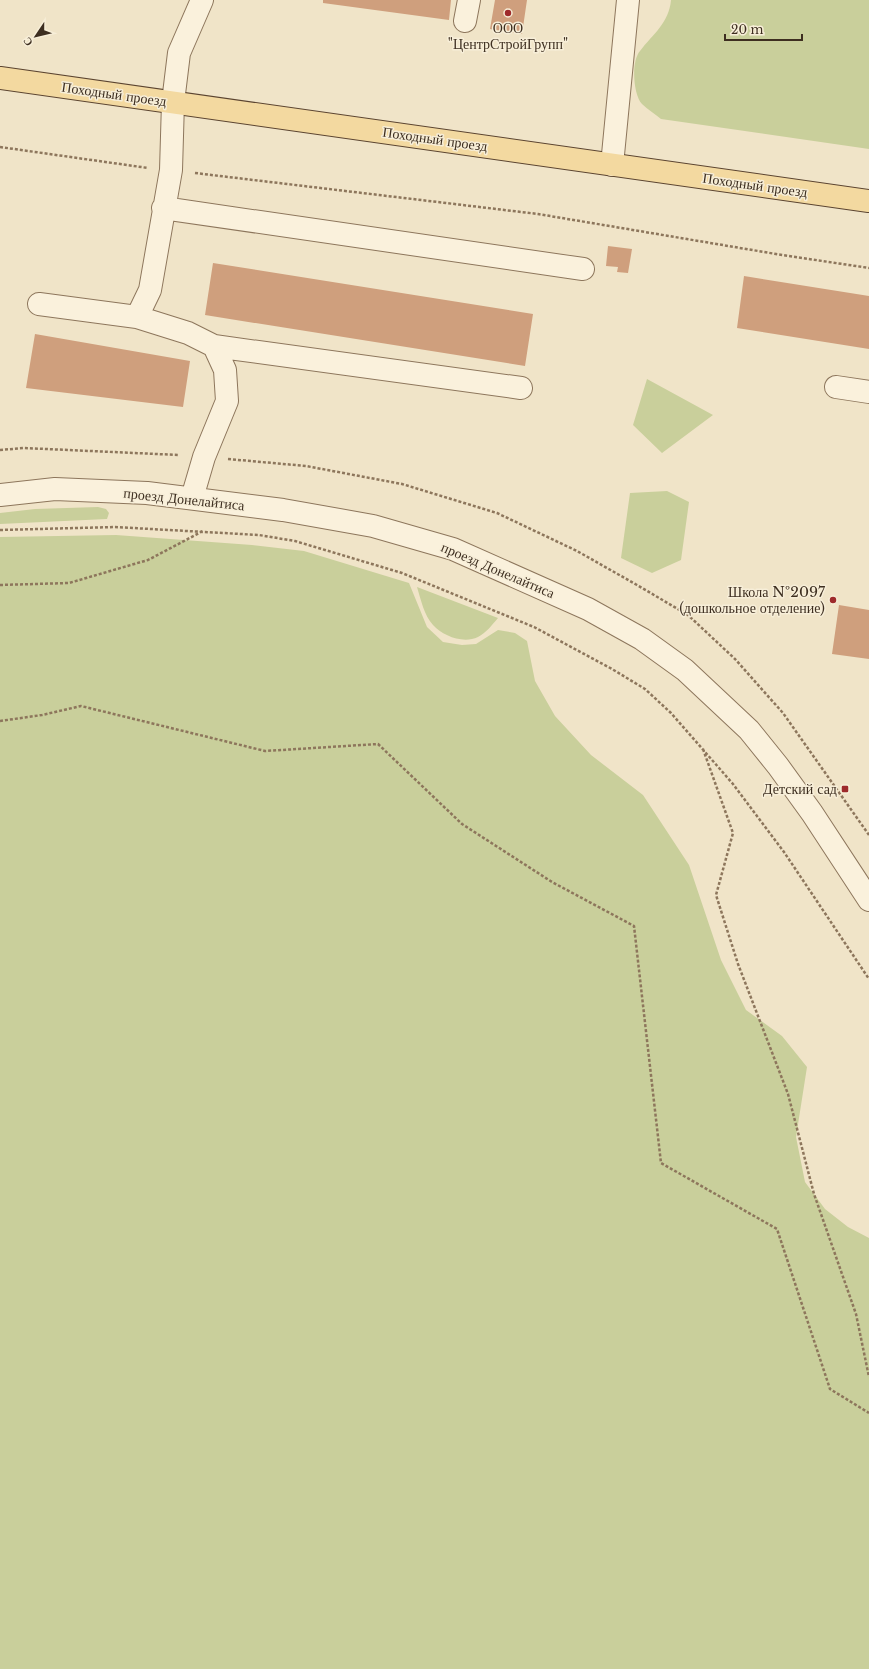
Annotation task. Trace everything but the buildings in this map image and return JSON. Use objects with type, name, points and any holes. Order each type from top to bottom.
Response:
[{"type":"main road","name":"Походный проезд","points":[[0,78],[869,201]]},
{"type":"street","points":[[137,317],[150,290],[170,170],[173,102],[179,54],[202,0]]},
{"type":"street","points":[[465,22],[469,0]]},
{"type":"street","points":[[612,165],[628,0]]},
{"type":"street","points":[[163,208],[583,269]]},
{"type":"street","points":[[39,304],[137,317],[188,333],[214,346],[521,388]]},
{"type":"street","points":[[192,498],[204,457],[227,401],[225,370],[214,346]]},
{"type":"street","points":[[836,387],[869,392]]},
{"type":"street","name":"проезд Донелайтиса","points":[[0,495],[54,489],[147,493],[283,510],[373,526],[453,549],[588,609],[642,639],[685,670],[749,730],[812,812],[866,890]]},
{"type":"path","points":[[0,147],[170,170],[538,214],[869,268]]},
{"type":"path","points":[[0,530],[115,527],[259,535],[295,541],[402,573],[534,627],[612,669],[645,689],[671,713],[733,784],[784,852],[869,979]]},
{"type":"path","points":[[0,585],[69,583],[148,560],[203,531]]},
{"type":"path","points":[[0,721],[42,715],[81,706],[265,751],[378,744],[462,824],[552,882],[634,926],[661,1163],[777,1229],[830,1389],[869,1413]]},
{"type":"path","points":[[702,747],[733,833],[716,895],[738,964],[788,1094],[814,1194],[856,1314],[869,1377]]},
{"type":"green space","points":[[671,0],[869,0],[869,149],[661,119],[644,106],[639,99],[635,85],[634,70],[635,62],[640,51],[664,22],[670,8]]},
{"type":"green space","points":[[647,379],[713,415],[662,453],[633,425]]},
{"type":"green space","points":[[667,491],[689,502],[681,560],[652,573],[621,558],[630,493]]},
{"type":"green space","points":[[98,507],[106,509],[109,513],[107,519],[0,524],[0,513],[35,509]]},
{"type":"green space","points":[[116,535],[252,545],[304,551],[409,583],[427,627],[443,642],[462,645],[476,644],[498,630],[515,633],[527,641],[535,681],[555,716],[591,755],[643,795],[689,865],[721,960],[746,1010],[782,1036],[807,1067],[796,1137],[805,1182],[825,1209],[848,1227],[869,1238],[869,1669],[0,1669],[0,537]]},
{"type":"green space","points":[[417,587],[498,618],[478,637],[466,640],[454,638],[437,629],[427,617]]},
{"type":"place","name":"ООО \"ЦентрСтройГрупп\"","points":[[508,13]]},
{"type":"place","name":"Школа №2097 (дошкольное отделение)","points":[[833,600]]},
{"type":"place","name":"Детский сад","points":[[845,789]]}]
